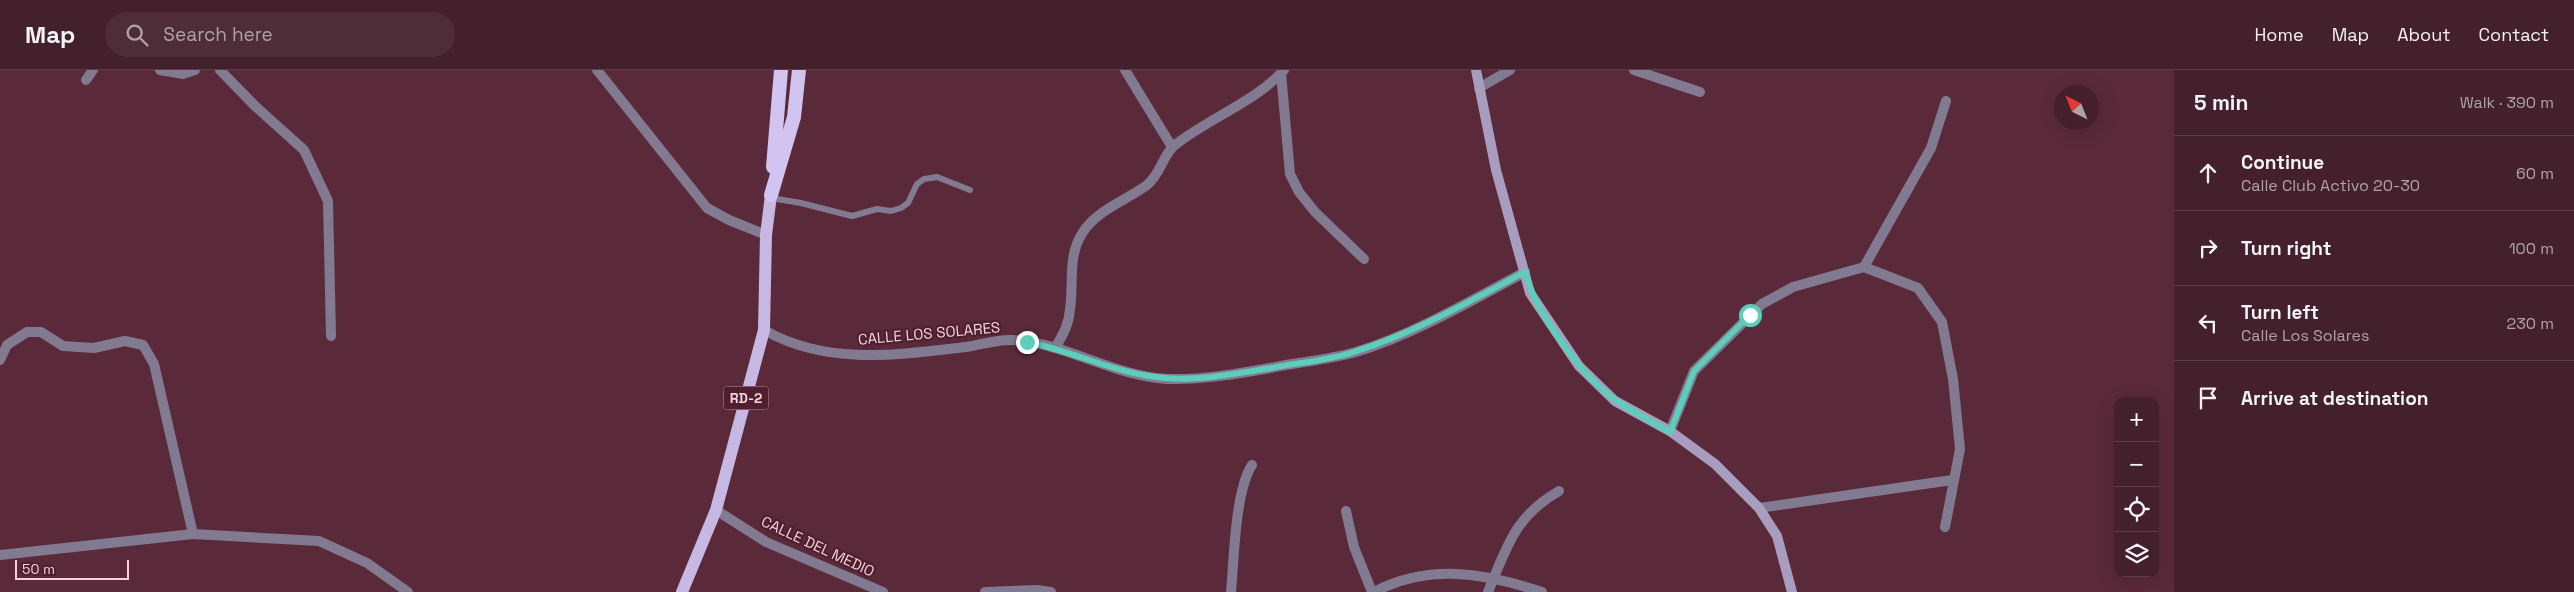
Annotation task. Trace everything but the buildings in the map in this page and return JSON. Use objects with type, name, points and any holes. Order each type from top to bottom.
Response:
[{"type":"highway","name":"RD-2","points":[[771,197],[781,70]]},
{"type":"highway","name":"RD-2","points":[[771,197],[794,117],[798,70]]},
{"type":"main road","points":[[1476,70],[1496,170],[1530,292],[1579,366],[1615,400],[1670,432],[1715,464],[1759,508],[1777,536],[1792,592]]},
{"type":"main road","name":"RD-2","points":[[682,592],[716,510],[764,330],[766,235],[771,197]]},
{"type":"street","points":[[86,80],[93,70]]},
{"type":"street","points":[[160,70],[183,74],[195,70]]},
{"type":"street","points":[[220,70],[255,106],[304,150],[328,201],[330,336]]},
{"type":"street","points":[[597,70],[707,208],[728,220],[766,235]]},
{"type":"street","points":[[1125,70],[1172,147]]},
{"type":"street","points":[[1479,88],[1510,70]]},
{"type":"street","points":[[1634,70],[1700,92]]},
{"type":"street","points":[[1055,348],[1066,330],[1071,308],[1070,276],[1074,256],[1083,232],[1095,218],[1150,183],[1159,173],[1172,147],[1283,72]]},
{"type":"street","points":[[1283,72],[1290,174],[1299,192],[1315,212],[1364,259]]},
{"type":"street","points":[[1864,267],[1930,148],[1946,101]]},
{"type":"street","points":[[1670,432],[1694,371],[1762,304],[1793,287],[1864,267],[1918,288],[1942,322],[1953,379],[1960,449],[1952,480],[1945,527]]},
{"type":"street","name":"CALLE LOS SOLARES","points":[[764,330],[804,348],[866,356],[968,347],[1013,340],[1055,348],[1108,366],[1167,379],[1239,374],[1319,361],[1356,352],[1439,318],[1525,272]]},
{"type":"street","points":[[0,360],[7,345],[27,332],[41,332],[63,346],[94,348],[125,342],[144,345],[154,364],[193,534]]},
{"type":"street","points":[[1231,592],[1240,501],[1247,473],[1252,465]]},
{"type":"street","points":[[1759,508],[1952,480]]},
{"type":"street","points":[[1488,592],[1515,530],[1531,511],[1559,491]]},
{"type":"street","name":"CALLE DEL MEDIO","points":[[716,510],[766,542],[883,592]]},
{"type":"street","points":[[1346,511],[1354,547],[1373,592],[1394,582],[1443,573],[1494,578],[1542,592]]},
{"type":"street","points":[[0,554],[193,534],[319,541],[367,562],[408,592]]},
{"type":"street","points":[[985,592],[1051,592]]},
{"type":"lane","points":[[771,197],[852,216],[877,209],[891,211],[901,208],[908,203],[917,184],[924,179],[937,177],[970,190]]},
{"type":"route","points":[[1027,342],[1055,348],[1145,376],[1167,379],[1239,374],[1319,361],[1356,352],[1439,318],[1525,272],[1530,292],[1579,366],[1615,400],[1670,432],[1694,371],[1750,315]]}]
